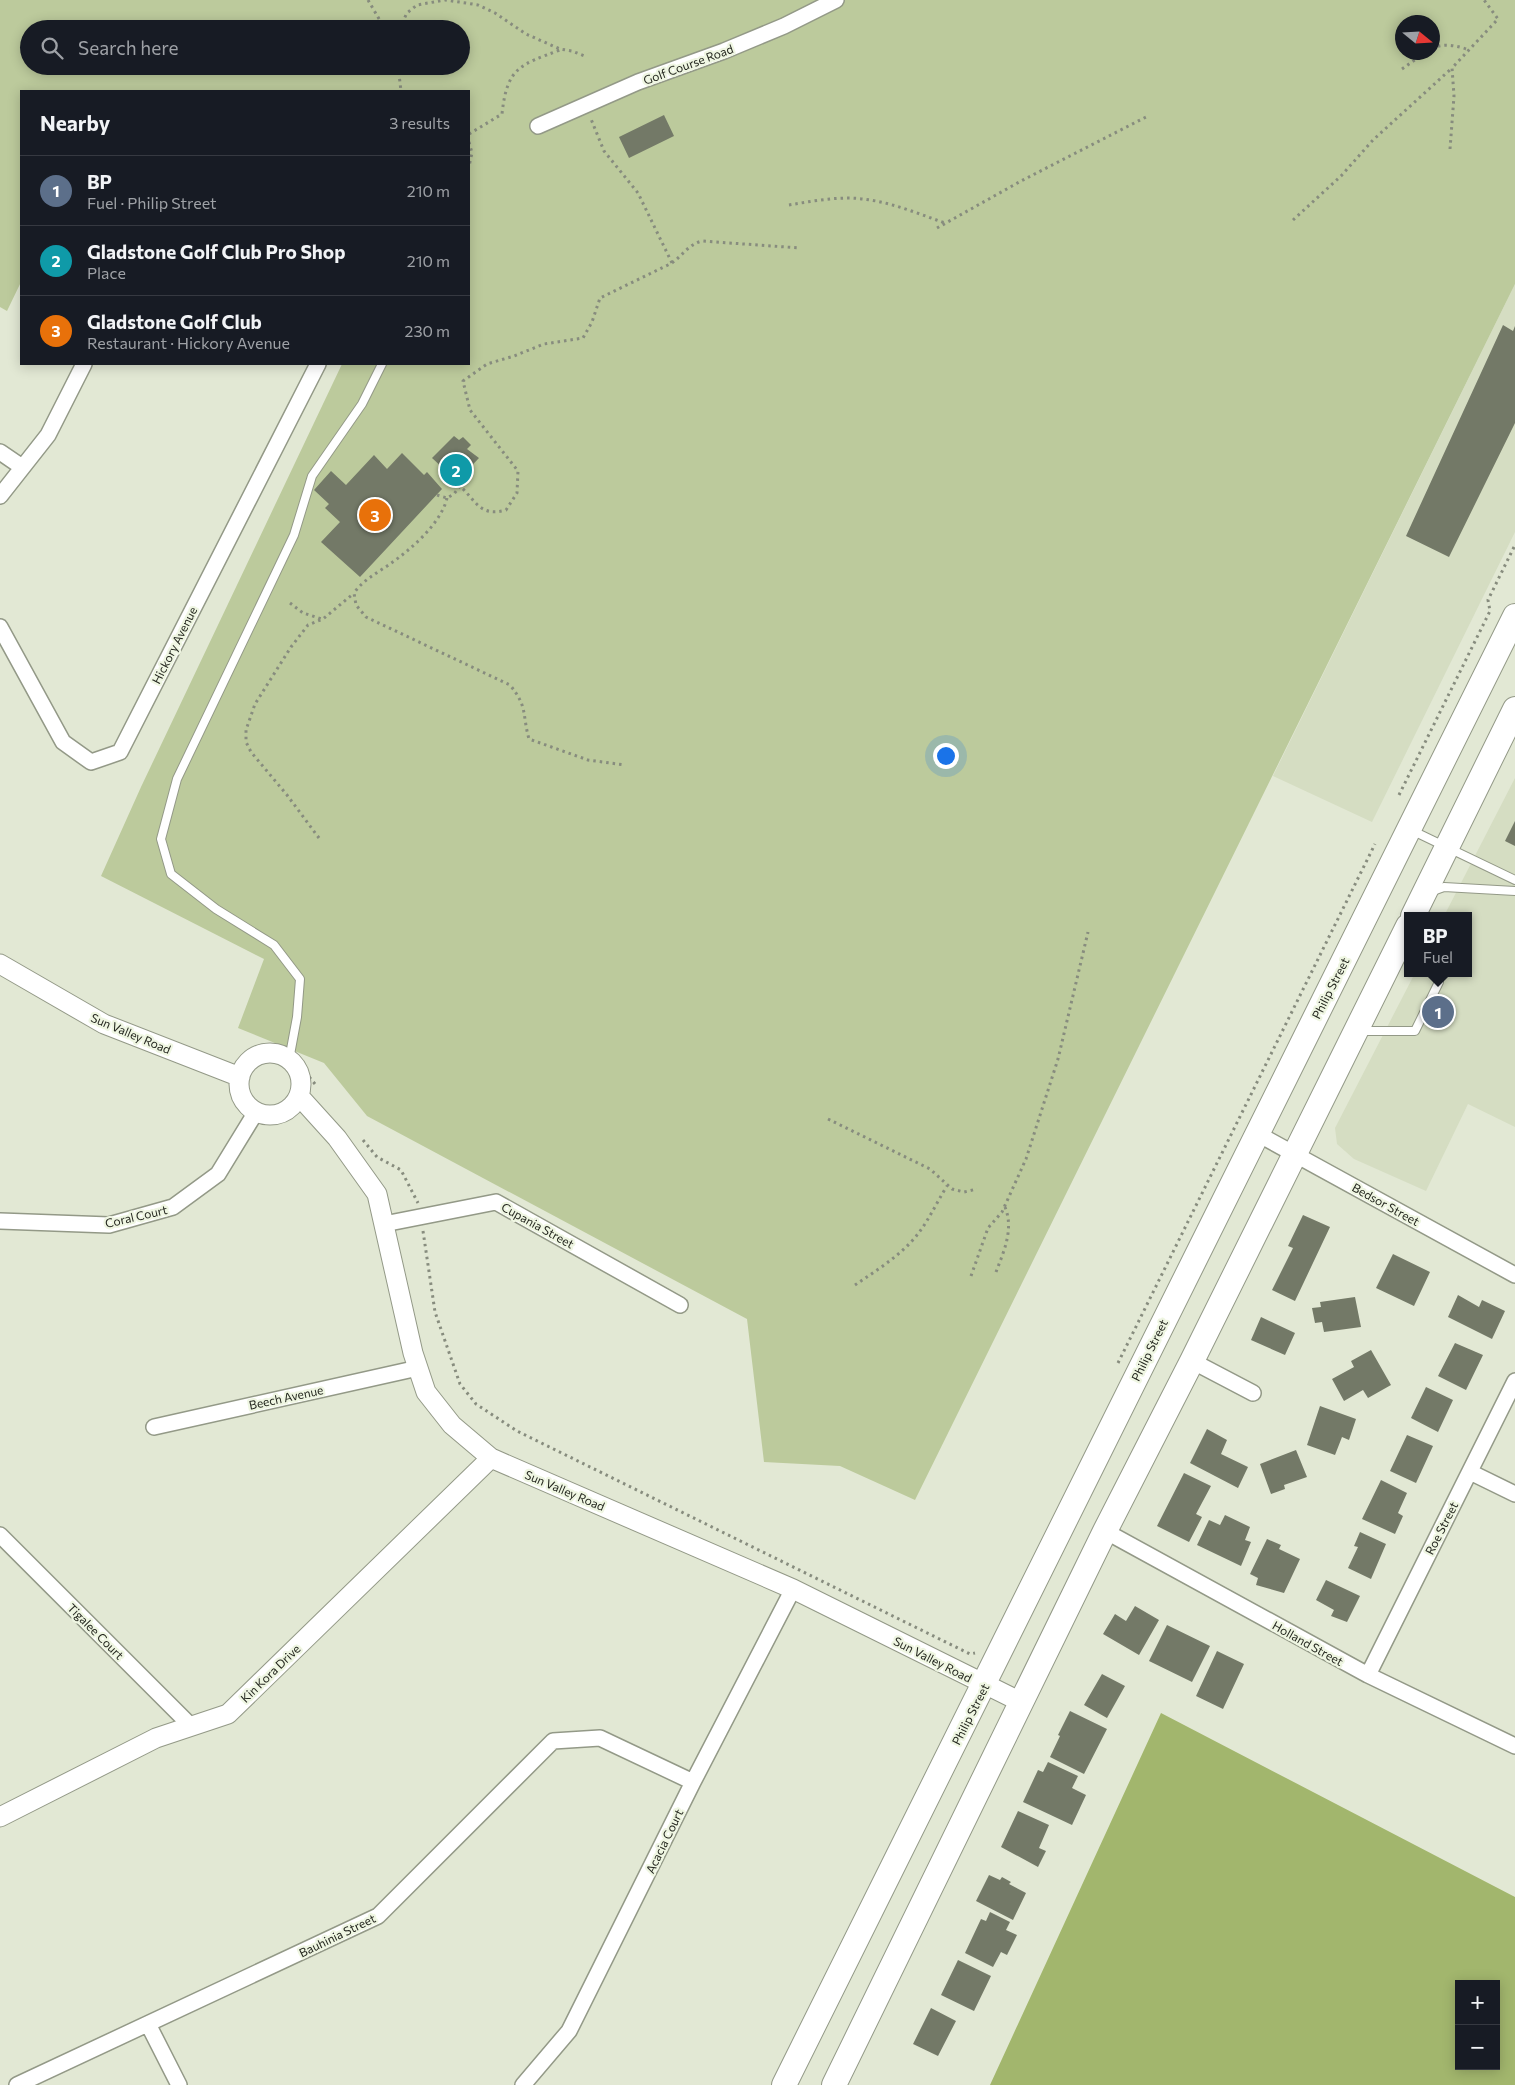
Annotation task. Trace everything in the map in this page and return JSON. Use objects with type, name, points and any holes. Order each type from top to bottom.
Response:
[{"type":"main road","name":"Philip Street","points":[[784,2085],[1256,1133],[1515,616]]},
{"type":"main road","points":[[1415,912],[1446,846],[1515,709]]},
{"type":"main road","points":[[834,2085],[1105,1531],[1192,1362],[1404,935]]},
{"type":"street","name":"Golf Course Road","points":[[538,126],[638,82],[724,51],[784,26],[836,0]]},
{"type":"street","points":[[0,496],[48,435],[83,365]]},
{"type":"street","name":"Hickory Avenue","points":[[0,626],[63,742],[91,762],[120,752],[317,365]]},
{"type":"street","points":[[0,452],[22,468]]},
{"type":"street","name":"Sun Valley Road","points":[[0,964],[104,1024],[240,1077]]},
{"type":"street","points":[[266,1054],[279,1055],[295,1064],[300,1076],[299,1096],[292,1106],[281,1113],[269,1115],[256,1112],[242,1098],[239,1088],[240,1077],[245,1066],[255,1058],[266,1054]]},
{"type":"street","name":"Sun Valley Road","points":[[299,1096],[337,1138],[377,1194],[408,1335],[426,1392],[452,1425],[491,1458],[794,1589],[1021,1702]]},
{"type":"street","name":"Coral Court","points":[[0,1221],[109,1225],[173,1207],[218,1174],[256,1112]]},
{"type":"street","name":"Bedsor Street","points":[[1256,1133],[1296,1153],[1388,1206],[1515,1275]]},
{"type":"street","name":"Cupania Street","points":[[384,1224],[422,1215],[496,1202],[680,1305]]},
{"type":"street","points":[[1192,1362],[1253,1392]]},
{"type":"street","name":"Beech Avenue","points":[[154,1427],[418,1368]]},
{"type":"street","name":"Roe Street","points":[[1368,1675],[1515,1381]]},
{"type":"street","name":"Kin Kora Drive","points":[[0,1817],[156,1738],[228,1714],[491,1458]]},
{"type":"street","points":[[1470,1472],[1515,1494]]},
{"type":"street","name":"Holland Street","points":[[1105,1531],[1368,1675],[1515,1746]]},
{"type":"street","name":"Tigalee Court","points":[[0,1535],[191,1726]]},
{"type":"street","name":"Acacia Court","points":[[523,2085],[569,2031],[693,1782],[794,1589]]},
{"type":"street","name":"Bauhinia Street","points":[[17,2085],[378,1916],[553,1741],[600,1738],[693,1782]]},
{"type":"street","points":[[148,2024],[178,2085]]},
{"type":"lane","points":[[295,1064],[300,979],[274,945],[216,909],[171,874],[162,839],[177,779],[294,535],[312,476],[362,404],[382,365]]},
{"type":"lane","points":[[1409,829],[1515,880]]},
{"type":"lane","points":[[1424,894],[1444,887],[1515,890]]},
{"type":"lane","points":[[1356,1031],[1415,1032],[1439,982],[1436,977]]},
{"type":"path","points":[[368,0],[380,20]]},
{"type":"path","points":[[404,20],[408,13],[417,5],[445,0],[478,5],[495,13],[526,34],[560,50],[572,51],[587,57]]},
{"type":"path","points":[[1293,220],[1341,176],[1373,140],[1452,68],[1498,19],[1484,0]]},
{"type":"path","points":[[1440,46],[1454,45],[1469,50]]},
{"type":"path","points":[[470,133],[502,114],[508,84],[514,71],[527,62],[560,50]]},
{"type":"path","points":[[1402,69],[1415,60]]},
{"type":"path","points":[[1450,149],[1454,96],[1452,68]]},
{"type":"path","points":[[399,75],[401,90]]},
{"type":"path","points":[[586,104],[604,151],[638,192],[672,263]]},
{"type":"path","points":[[936,228],[1021,181],[1148,116]]},
{"type":"path","points":[[470,146],[472,153],[470,162]]},
{"type":"path","points":[[789,204],[844,198],[863,199],[887,203],[946,223]]},
{"type":"path","points":[[319,838],[287,795],[251,752],[246,742],[246,730],[255,704],[291,647],[308,626],[323,619],[354,593],[359,586],[391,563],[431,528],[439,518],[447,498],[454,494],[460,486],[479,508],[495,513],[506,510],[517,493],[518,471],[470,410],[463,381],[487,364],[544,344],[583,338],[592,322],[600,298],[672,263],[684,254],[693,242],[702,240],[800,248]]},
{"type":"path","points":[[437,494],[447,498]]},
{"type":"path","points":[[1399,795],[1490,611],[1488,600],[1515,545]]},
{"type":"path","points":[[354,593],[356,605],[366,617],[510,685],[520,697],[525,708],[529,739],[588,760],[625,765]]},
{"type":"path","points":[[290,603],[303,612],[323,619]]},
{"type":"path","points":[[970,1276],[988,1228],[1004,1206],[1026,1159],[1043,1110],[1088,932]]},
{"type":"path","points":[[295,1064],[320,1090]]},
{"type":"path","points":[[828,1120],[930,1169],[952,1189],[964,1192],[977,1188]]},
{"type":"path","points":[[358,1135],[378,1157],[401,1170],[414,1193],[422,1215],[425,1251],[435,1312],[460,1384],[476,1404],[517,1431],[970,1654]]},
{"type":"path","points":[[855,1285],[891,1260],[911,1242],[930,1218],[947,1186]]},
{"type":"path","points":[[996,1272],[1007,1242],[1008,1215],[1004,1206]]},
{"type":"shaded area","points":[[1515,284],[1515,532],[1372,822],[1273,776]]},
{"type":"shaded area","points":[[1515,778],[1515,1127],[1468,1104],[1426,1191],[1354,1159],[1337,1144],[1335,1128],[1413,977],[1472,977],[1472,912],[1446,912]]},
{"type":"green space","points":[[0,0],[1515,0],[1515,284],[915,1500],[840,1466],[764,1462],[747,1319],[367,1116],[324,1063],[238,1028],[264,959],[101,876],[141,787],[342,365],[470,365],[470,90],[20,90],[20,284],[7,311],[0,307]]},
{"type":"green space","points":[[1161,1713],[1515,1897],[1515,2085],[990,2085]]},
{"type":"building","points":[[664,115],[674,136],[629,158],[619,137]]},
{"type":"building","points":[[1503,325],[1513,331],[1515,326],[1515,423],[1449,557],[1406,536]]},
{"type":"building","points":[[454,436],[459,440],[463,437],[471,445],[467,449],[479,458],[457,481],[432,458]]},
{"type":"building","points":[[402,453],[424,475],[427,472],[442,489],[360,577],[321,542],[340,522],[325,508],[329,504],[314,490],[331,471],[346,485],[374,455],[387,469]]},
{"type":"building","points":[[1515,821],[1515,846],[1505,841]]},
{"type":"building","points":[[1303,1215],[1330,1227],[1295,1301],[1272,1290],[1293,1248],[1288,1246]]},
{"type":"building","points":[[1393,1254],[1430,1272],[1414,1306],[1376,1288]]},
{"type":"building","points":[[1458,1295],[1479,1307],[1482,1300],[1505,1311],[1492,1339],[1448,1317]]},
{"type":"building","points":[[1355,1297],[1361,1327],[1324,1332],[1322,1322],[1315,1323],[1312,1308],[1321,1307],[1320,1302]]},
{"type":"building","points":[[1261,1317],[1295,1333],[1285,1355],[1251,1340]]},
{"type":"building","points":[[1455,1343],[1483,1355],[1466,1390],[1438,1376]]},
{"type":"building","points":[[1371,1350],[1391,1385],[1368,1398],[1363,1390],[1344,1401],[1332,1379],[1354,1367],[1351,1361]]},
{"type":"building","points":[[1426,1387],[1453,1400],[1438,1432],[1411,1418]]},
{"type":"building","points":[[1320,1406],[1356,1419],[1349,1440],[1342,1437],[1335,1455],[1307,1445]]},
{"type":"building","points":[[1207,1429],[1227,1440],[1221,1454],[1248,1467],[1238,1488],[1190,1463]]},
{"type":"building","points":[[1407,1435],[1433,1446],[1416,1483],[1390,1471]]},
{"type":"building","points":[[1296,1450],[1307,1477],[1284,1485],[1285,1489],[1271,1494],[1260,1464]]},
{"type":"building","points":[[1184,1473],[1211,1486],[1196,1514],[1202,1517],[1189,1542],[1157,1526]]},
{"type":"building","points":[[1381,1480],[1407,1493],[1398,1513],[1403,1516],[1395,1534],[1362,1519]]},
{"type":"building","points":[[1225,1515],[1250,1527],[1245,1540],[1251,1542],[1241,1566],[1197,1545],[1209,1520],[1220,1525]]},
{"type":"building","points":[[1360,1532],[1386,1544],[1371,1579],[1348,1568],[1358,1547],[1354,1546]]},
{"type":"building","points":[[1267,1539],[1281,1545],[1279,1549],[1300,1559],[1284,1593],[1256,1585],[1258,1578],[1250,1574]]},
{"type":"building","points":[[1326,1580],[1360,1596],[1347,1622],[1331,1616],[1334,1610],[1316,1600]]},
{"type":"building","points":[[1135,1606],[1159,1620],[1139,1655],[1103,1634],[1115,1614],[1126,1621]]},
{"type":"building","points":[[1167,1625],[1210,1646],[1192,1682],[1149,1661]]},
{"type":"building","points":[[1217,1651],[1244,1664],[1223,1709],[1196,1696]]},
{"type":"building","points":[[1102,1674],[1125,1686],[1107,1718],[1084,1705]]},
{"type":"building","points":[[1070,1711],[1107,1729],[1084,1774],[1050,1757]]},
{"type":"building","points":[[1048,1762],[1078,1776],[1072,1788],[1086,1795],[1072,1825],[1023,1802],[1038,1770],[1043,1772]]},
{"type":"building","points":[[1018,1811],[1049,1825],[1039,1848],[1046,1851],[1038,1867],[1001,1847]]},
{"type":"building","points":[[989,1875],[1000,1880],[1002,1877],[1011,1882],[1009,1884],[1026,1893],[1013,1920],[976,1901]]},
{"type":"building","points":[[990,1912],[1010,1922],[1006,1930],[1017,1935],[1007,1955],[1001,1952],[993,1967],[965,1953],[981,1919],[986,1921]]},
{"type":"building","points":[[958,1960],[991,1976],[974,2011],[941,1995]]},
{"type":"building","points":[[931,2008],[956,2021],[938,2056],[913,2044]]},
{"type":"place","name":"Gladstone Golf Club Pro Shop","points":[[456,470]]},
{"type":"place","name":"Gladstone Golf Club","points":[[375,515]]},
{"type":"place","name":"BP","points":[[1438,1012]]}]
